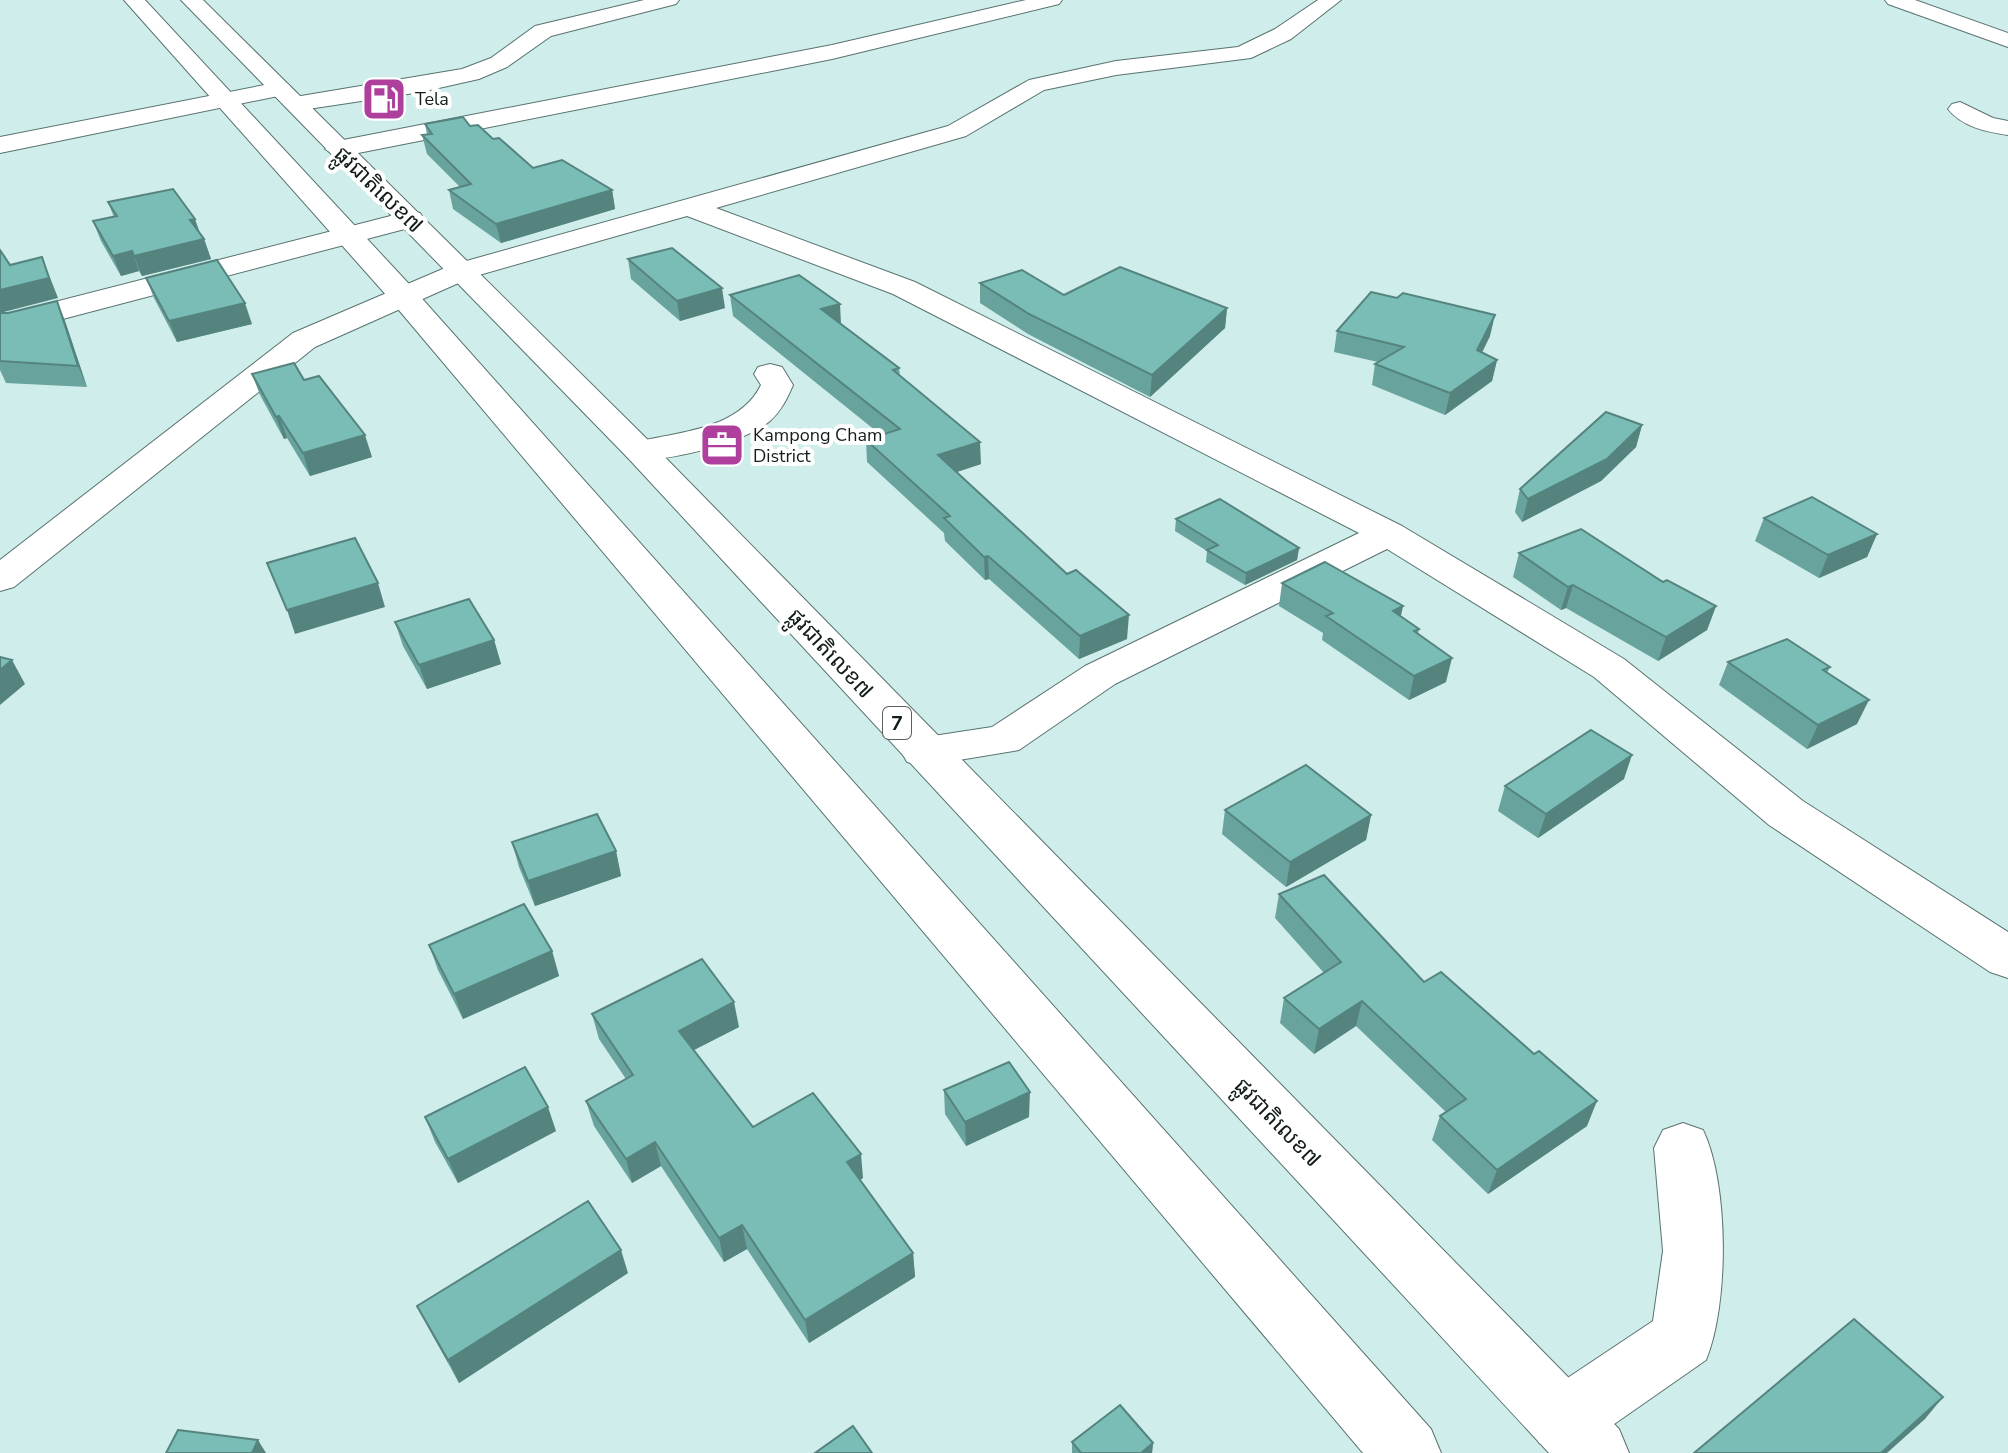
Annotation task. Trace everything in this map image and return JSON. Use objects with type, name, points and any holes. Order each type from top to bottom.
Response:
[{"type":"main road","points":[[134,0],[398,290],[1407,1453]]},
{"type":"main road","name":"ផ្លូវជាតិលេខ៧","points":[[191,0],[640,451],[1579,1436]]},
{"type":"main road","points":[[0,145],[288,97],[423,83],[494,65],[531,35],[669,0]]},
{"type":"main road","points":[[338,149],[832,52],[1052,0]]},
{"type":"main road","points":[[0,579],[304,340],[462,271],[957,131],[1037,85],[1116,68],[1243,53],[1283,34],[1331,0]]},
{"type":"main road","points":[[1895,0],[2008,40]]},
{"type":"main road","points":[[494,65],[551,108]]},
{"type":"main road","points":[[423,83],[472,125]]},
{"type":"main road","points":[[1960,109],[1986,124],[2008,128]]},
{"type":"main road","points":[[689,207],[904,288],[1389,534],[1609,668],[1786,813],[2008,958]]},
{"type":"main road","points":[[6,324],[410,219]]},
{"type":"main road","points":[[640,451],[738,426],[761,413],[773,401],[777,385],[770,374]]},
{"type":"main road","points":[[923,751],[1003,740],[1100,675],[1325,562],[1389,534]]},
{"type":"main road","points":[[1579,1436],[1683,1338],[1694,1251],[1683,1148]]},
{"type":"building","points":[[463,117],[470,126],[478,125],[493,139],[499,138],[533,168],[562,160],[612,190],[496,224],[449,190],[471,184],[422,135],[432,134],[425,124]]},
{"type":"building","points":[[173,189],[195,219],[190,220],[204,239],[134,256],[132,251],[113,256],[93,221],[117,216],[108,202]]},
{"type":"building","points":[[672,248],[722,288],[677,301],[628,259]]},
{"type":"building","points":[[0,250],[10,265],[42,257],[49,278],[0,290]]},
{"type":"building","points":[[217,260],[245,303],[169,321],[146,278]]},
{"type":"building","points":[[1120,267],[1227,308],[1152,375],[1029,314],[980,283],[1022,270],[1064,295]]},
{"type":"building","points":[[799,275],[840,304],[821,309],[899,368],[893,370],[980,442],[938,455],[1067,574],[1076,570],[1129,615],[1080,636],[988,556],[984,557],[944,518],[950,516],[866,440],[900,429],[730,295]]},
{"type":"building","points":[[1371,292],[1397,298],[1403,293],[1495,315],[1477,350],[1497,360],[1450,393],[1375,364],[1404,347],[1337,331]]},
{"type":"building","points":[[57,301],[78,366],[0,361],[0,313]]},
{"type":"building","points":[[294,363],[304,380],[319,376],[365,435],[303,453],[279,416],[276,417],[252,374]]},
{"type":"building","points":[[1606,412],[1642,425],[1607,459],[1528,499],[1520,489]]},
{"type":"building","points":[[1812,497],[1877,534],[1828,555],[1764,518]]},
{"type":"building","points":[[1220,499],[1299,548],[1246,573],[1207,550],[1218,545],[1176,519]]},
{"type":"building","points":[[1581,529],[1663,582],[1667,580],[1716,606],[1666,637],[1573,585],[1568,587],[1519,553]]},
{"type":"building","points":[[355,538],[378,583],[287,610],[267,563]]},
{"type":"building","points":[[1325,562],[1403,606],[1393,611],[1419,629],[1414,631],[1452,658],[1414,676],[1326,616],[1333,613],[1282,583]]},
{"type":"building","points":[[469,599],[494,640],[419,665],[395,622]]},
{"type":"building","points":[[1787,639],[1830,667],[1823,670],[1869,700],[1818,725],[1728,662]]},
{"type":"building","points":[[0,657],[12,660],[0,670]]},
{"type":"building","points":[[1591,730],[1632,755],[1546,814],[1505,786]]},
{"type":"building","points":[[1306,765],[1371,815],[1290,862],[1225,810]]},
{"type":"building","points":[[597,814],[616,851],[528,881],[512,842]]},
{"type":"building","points":[[1324,875],[1424,982],[1441,972],[1534,1054],[1539,1051],[1597,1101],[1497,1170],[1440,1116],[1466,1099],[1362,1001],[1319,1029],[1284,998],[1341,962],[1279,894]]},
{"type":"building","points":[[524,904],[552,951],[454,994],[429,945]]},
{"type":"building","points":[[702,959],[734,1002],[679,1031],[753,1127],[813,1093],[861,1154],[847,1162],[913,1253],[805,1320],[742,1225],[719,1238],[655,1142],[626,1159],[586,1101],[633,1075],[592,1014]]},
{"type":"building","points":[[1009,1062],[1030,1092],[965,1122],[944,1090]]},
{"type":"building","points":[[525,1067],[548,1107],[448,1159],[425,1117]]},
{"type":"building","points":[[588,1201],[621,1250],[448,1360],[417,1306]]},
{"type":"building","points":[[1854,1319],[1943,1397],[1881,1453],[1694,1453]]},
{"type":"building","points":[[1120,1405],[1153,1443],[1141,1453],[1081,1453],[1072,1442]]},
{"type":"building","points":[[853,1426],[872,1453],[815,1453]]},
{"type":"building","points":[[178,1430],[258,1440],[252,1453],[166,1453]]},
{"type":"place","name":"Tela","points":[[384,99]]},
{"type":"place","name":"Kampong Cham District","points":[[722,445]]}]
